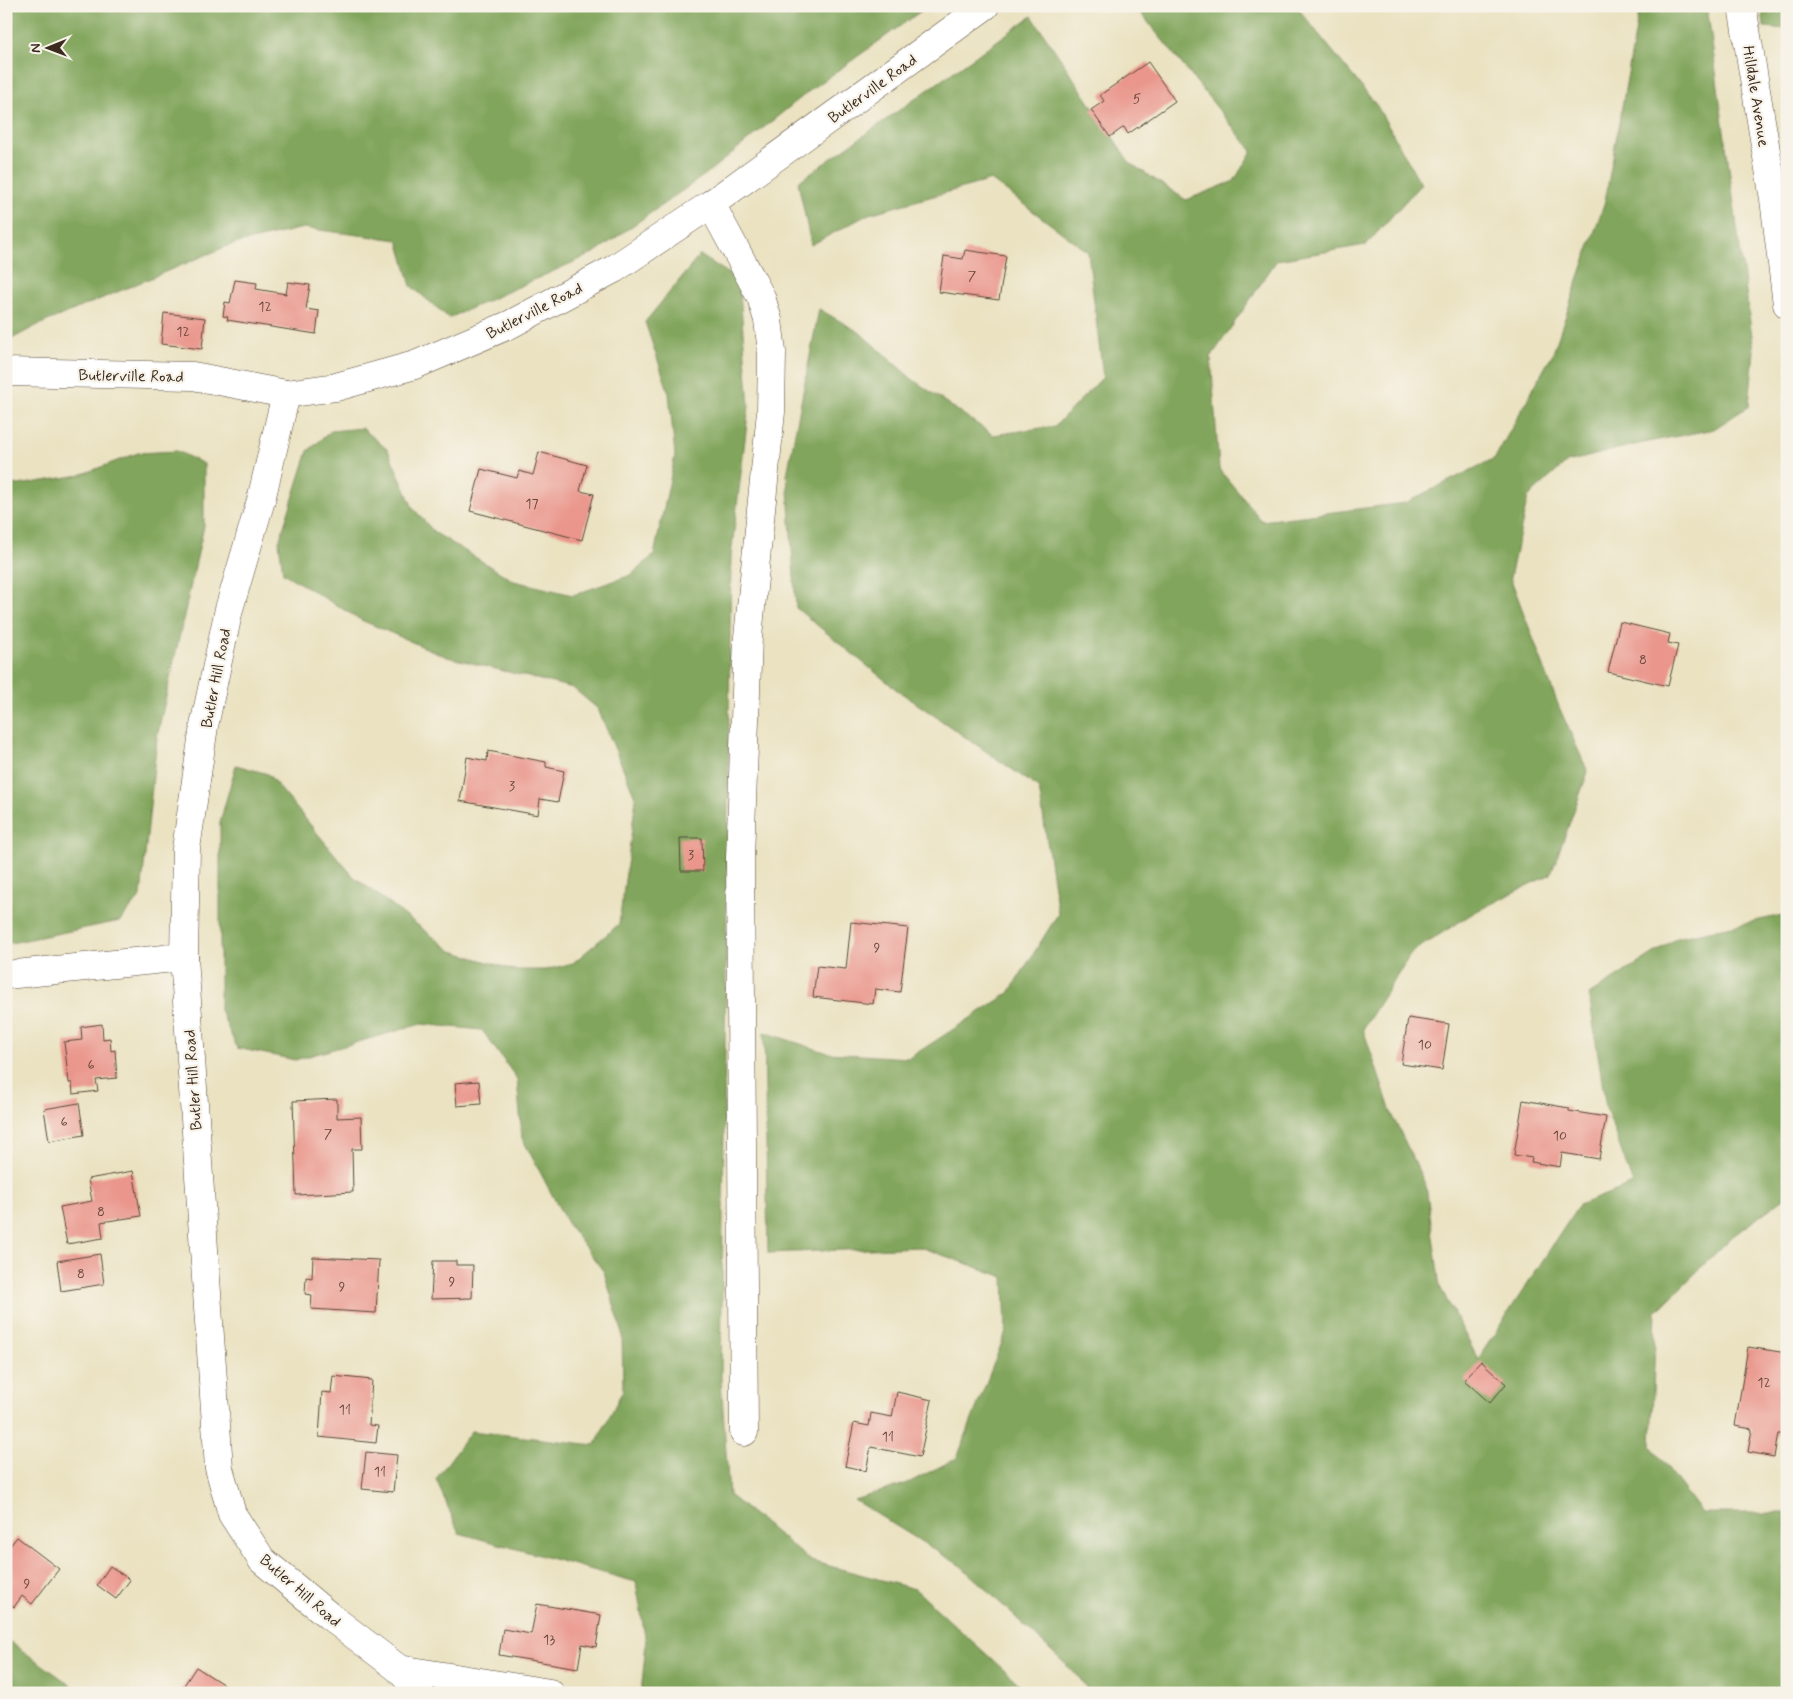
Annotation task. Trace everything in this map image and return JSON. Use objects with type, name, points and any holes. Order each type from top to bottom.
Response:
[{"type":"street","name":"Butlerville Road","points":[[6,372],[192,376],[286,394],[336,388],[415,365],[511,324],[614,269],[711,204],[985,6]]},
{"type":"street","name":"Hilldale Avenue","points":[[1742,6],[1774,199],[1787,304]]},
{"type":"street","points":[[711,204],[761,297],[768,320],[772,352],[771,412],[748,637],[740,858],[744,1432]]},
{"type":"street","name":"Butler Hill Road","points":[[286,394],[261,500],[228,609],[204,726],[186,849],[184,957],[220,1468],[232,1514],[262,1560],[328,1615],[399,1669],[420,1693]]},
{"type":"street","points":[[6,976],[184,957]]},
{"type":"street","points":[[399,1669],[550,1693]]},
{"type":"green space","points":[[6,6],[928,6],[808,92],[706,174],[594,253],[449,318],[411,286],[398,240],[303,228],[230,245],[38,325],[6,342]]},
{"type":"green space","points":[[1135,6],[1296,6],[1377,106],[1421,184],[1366,245],[1277,260],[1211,357],[1219,469],[1262,521],[1405,503],[1495,458],[1553,353],[1605,201],[1640,6],[1707,6],[1754,351],[1749,406],[1714,429],[1638,444],[1567,462],[1528,497],[1510,577],[1559,707],[1588,772],[1551,874],[1475,912],[1412,952],[1363,1029],[1391,1112],[1426,1186],[1440,1287],[1478,1359],[1579,1205],[1633,1184],[1606,1108],[1589,995],[1677,938],[1787,914],[1787,1196],[1733,1236],[1656,1312],[1651,1446],[1702,1513],[1787,1513],[1787,1693],[1090,1693],[1078,1676],[961,1566],[854,1500],[908,1483],[957,1458],[1006,1332],[1004,1277],[920,1247],[768,1253],[764,1032],[828,1053],[909,1058],[1009,993],[1058,914],[1039,788],[897,690],[796,608],[787,475],[819,309],[859,332],[912,379],[993,435],[1055,426],[1103,377],[1088,252],[991,180],[869,214],[811,245],[798,182],[1032,16],[1130,163],[1186,200],[1234,181],[1252,151]]},
{"type":"green space","points":[[1762,6],[1787,6],[1787,29],[1764,27]]},
{"type":"green space","points":[[700,255],[739,280],[749,406],[731,556],[721,1380],[729,1495],[811,1561],[915,1589],[1029,1693],[641,1693],[646,1643],[636,1582],[459,1533],[436,1479],[471,1431],[595,1445],[623,1390],[622,1331],[604,1272],[567,1223],[522,1138],[517,1079],[482,1030],[421,1024],[295,1060],[237,1048],[220,1010],[220,822],[236,765],[268,774],[353,876],[452,951],[514,970],[545,970],[573,963],[619,924],[636,799],[598,709],[573,688],[447,657],[361,620],[283,573],[279,542],[308,451],[331,431],[362,428],[388,450],[413,508],[434,532],[514,581],[573,595],[631,575],[654,555],[675,456],[669,393],[645,322]]},
{"type":"green space","points":[[177,451],[204,464],[204,526],[157,737],[141,896],[120,921],[6,944],[6,483],[19,485],[80,475],[138,453]]},
{"type":"green space","points":[[6,1639],[82,1693],[6,1693]]},
{"type":"building","points":[[1148,62],[1175,101],[1128,134],[1124,127],[1110,137],[1091,110],[1104,101],[1100,95]]},
{"type":"building","points":[[965,250],[1006,256],[999,300],[939,292],[944,256],[963,259]]},
{"type":"building","points":[[235,280],[257,283],[256,289],[286,294],[288,282],[310,285],[306,309],[319,311],[316,334],[227,320],[228,317],[223,316],[225,302],[230,303]]},
{"type":"building","points":[[164,313],[205,318],[202,349],[161,344]]},
{"type":"building","points":[[539,452],[587,465],[580,491],[594,494],[582,540],[470,511],[481,469],[517,478],[519,471],[533,475]]},
{"type":"building","points":[[1620,622],[1670,634],[1668,643],[1678,645],[1668,686],[1608,672]]},
{"type":"building","points":[[488,751],[546,762],[546,767],[564,771],[558,802],[540,799],[538,815],[460,801],[467,757],[487,761]]},
{"type":"building","points":[[680,838],[702,838],[703,871],[681,871]]},
{"type":"building","points":[[851,922],[908,928],[900,992],[875,989],[873,1004],[813,997],[817,966],[846,969]]},
{"type":"building","points":[[1408,1018],[1449,1024],[1442,1070],[1401,1064]]},
{"type":"building","points":[[102,1024],[103,1039],[110,1038],[111,1051],[115,1050],[117,1078],[96,1080],[98,1091],[73,1094],[72,1083],[69,1083],[64,1042],[82,1040],[81,1027]]},
{"type":"building","points":[[479,1081],[481,1104],[457,1106],[455,1083]]},
{"type":"building","points":[[337,1099],[337,1118],[361,1117],[362,1149],[352,1149],[353,1192],[296,1195],[293,1101]]},
{"type":"building","points":[[1523,1100],[1569,1108],[1569,1111],[1606,1117],[1599,1159],[1562,1153],[1560,1167],[1531,1162],[1532,1158],[1514,1155]]},
{"type":"building","points":[[79,1103],[84,1135],[49,1141],[44,1109]]},
{"type":"building","points":[[133,1171],[141,1216],[101,1222],[103,1238],[67,1244],[60,1207],[92,1201],[88,1179]]},
{"type":"building","points":[[100,1254],[104,1284],[61,1291],[57,1261]]},
{"type":"building","points":[[313,1257],[379,1260],[376,1313],[311,1309],[312,1295],[305,1294],[306,1277],[312,1278]]},
{"type":"building","points":[[433,1261],[456,1261],[456,1265],[473,1265],[472,1298],[431,1299]]},
{"type":"building","points":[[1748,1347],[1787,1353],[1787,1412],[1783,1434],[1778,1434],[1774,1457],[1748,1452],[1752,1429],[1735,1426]]},
{"type":"building","points":[[1481,1361],[1506,1384],[1490,1403],[1464,1380]]},
{"type":"building","points":[[333,1376],[372,1380],[369,1425],[378,1426],[376,1443],[319,1437],[322,1392],[331,1393]]},
{"type":"building","points":[[897,1392],[932,1400],[920,1457],[871,1447],[866,1471],[845,1466],[854,1423],[869,1426],[871,1413],[892,1417]]},
{"type":"building","points":[[366,1452],[397,1455],[393,1492],[362,1489]]},
{"type":"building","points":[[17,1537],[59,1569],[32,1604],[22,1596],[14,1607],[6,1602],[6,1551]]},
{"type":"building","points":[[110,1566],[130,1580],[116,1599],[97,1585]]},
{"type":"building","points":[[537,1604],[601,1615],[596,1647],[582,1644],[578,1668],[499,1655],[503,1629],[531,1634]]},
{"type":"building","points":[[196,1667],[229,1688],[226,1693],[179,1693]]}]
